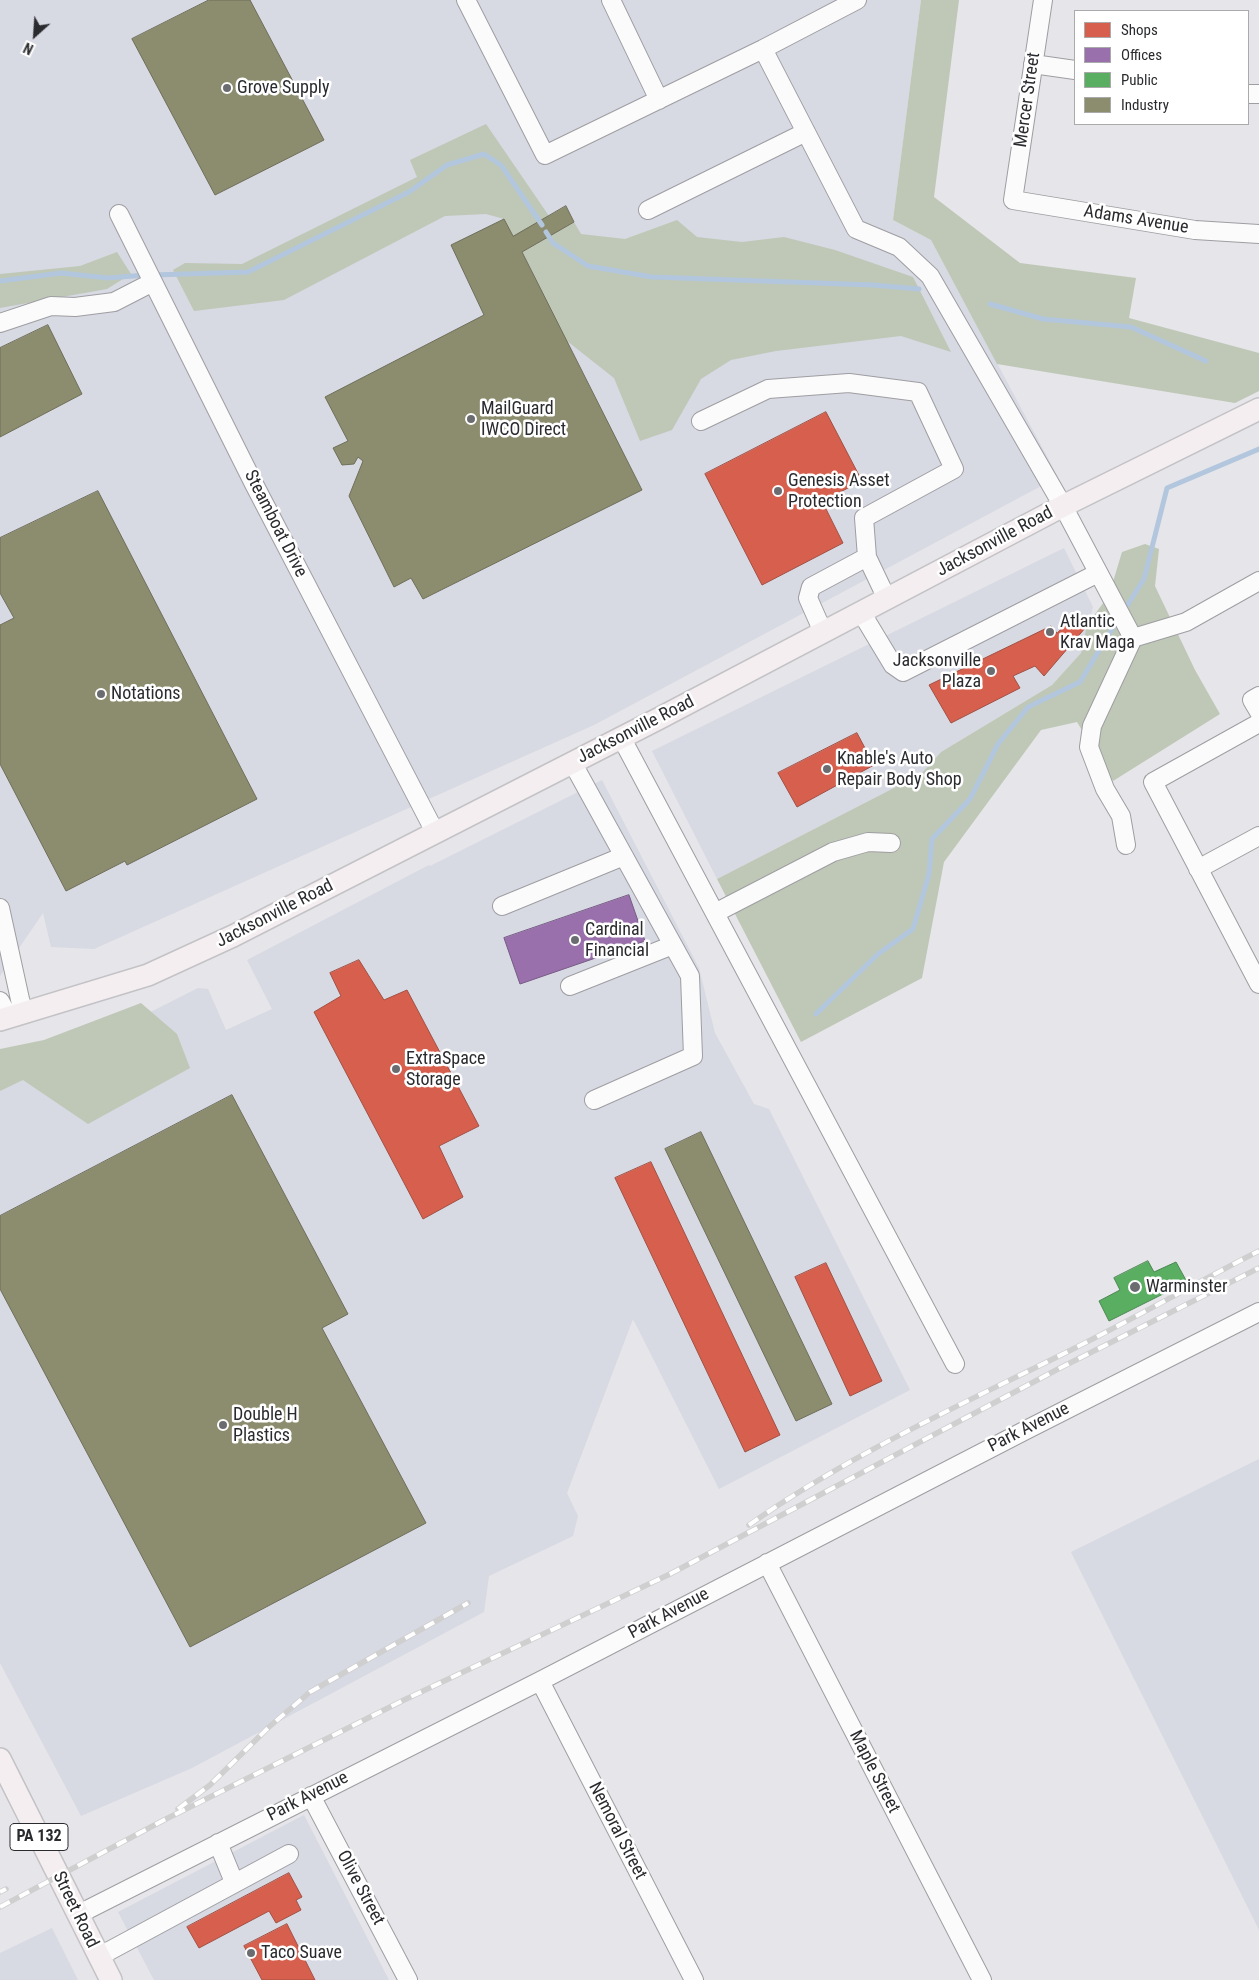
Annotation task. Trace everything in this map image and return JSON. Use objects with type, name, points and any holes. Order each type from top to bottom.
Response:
[{"type":"main road","name":"Jacksonville Road","points":[[8,1013],[148,975],[233,936],[824,632],[1062,506],[1259,409]]},
{"type":"main road","name":"Street Road","points":[[0,1759],[79,1914],[98,1958],[111,1980]]},
{"type":"street","points":[[466,0],[545,155],[763,49],[857,0]]},
{"type":"street","points":[[611,0],[659,100]]},
{"type":"street","name":"Mercer Street","points":[[1013,200],[1043,0]]},
{"type":"street","points":[[763,49],[856,228],[899,247],[930,276],[1062,506],[1133,638]]},
{"type":"street","points":[[1033,64],[1074,70]]},
{"type":"street","points":[[648,210],[806,132]]},
{"type":"street","name":"Adams Avenue","points":[[1013,200],[1195,230],[1259,234]]},
{"type":"street","name":"Steamboat Drive","points":[[119,214],[254,484],[435,832]]},
{"type":"street","points":[[0,323],[51,306],[76,306],[114,302],[153,282]]},
{"type":"street","points":[[701,421],[768,389],[849,384],[918,392],[954,469],[864,518],[867,557],[886,599]]},
{"type":"street","points":[[824,632],[808,598],[810,587],[867,557]]},
{"type":"street","points":[[861,612],[893,665],[903,672],[1098,573]]},
{"type":"street","points":[[1126,845],[1121,816],[1105,790],[1089,747],[1092,726],[1133,638],[1186,622],[1259,581]]},
{"type":"street","points":[[1259,696],[1252,700],[1259,712]]},
{"type":"street","points":[[1259,723],[1153,782],[1198,869],[1252,953],[1259,984]]},
{"type":"street","points":[[621,737],[955,1364]]},
{"type":"street","points":[[572,762],[690,976],[693,1056],[594,1100]]},
{"type":"street","points":[[1198,869],[1259,836]]},
{"type":"street","points":[[715,913],[832,852],[860,844],[891,843]]},
{"type":"street","points":[[502,906],[624,856]]},
{"type":"street","points":[[0,908],[8,1013]]},
{"type":"street","points":[[570,986],[673,945]]},
{"type":"street","name":"Park Avenue","points":[[79,1914],[540,1681],[1259,1312]]},
{"type":"street","name":"Maple Street","points":[[767,1563],[982,1980]]},
{"type":"street","name":"Nemoral Street","points":[[540,1681],[694,1980]]},
{"type":"street","name":"Olive Street","points":[[311,1796],[408,1980]]},
{"type":"street","points":[[218,1843],[234,1882]]},
{"type":"street","points":[[98,1958],[234,1882],[290,1854]]},
{"type":"shaded area","points":[[0,0],[921,0],[893,220],[931,240],[1058,477],[594,725],[94,949],[51,947],[43,913],[0,976]]},
{"type":"shaded area","points":[[1064,548],[1093,607],[1081,653],[1052,685],[941,752],[921,774],[717,879],[652,751]]},
{"type":"shaded area","points":[[602,780],[699,968],[715,1033],[754,1104],[769,1109],[910,1390],[719,1489],[633,1319],[567,1493],[578,1516],[573,1536],[489,1576],[484,1612],[192,1768],[81,1816],[0,1663],[0,1088],[198,988],[208,989],[226,1030],[272,1009],[247,960],[429,865]]},
{"type":"shaded area","points":[[1259,1459],[1259,1930],[1071,1552]]},
{"type":"shaded area","points":[[304,1815],[389,1980],[154,1980],[118,1912]]},
{"type":"shaded area","points":[[52,1928],[78,1980],[0,1980],[0,1953]]},
{"type":"green space","points":[[921,0],[959,0],[934,197],[1020,263],[1136,278],[1129,318],[1259,353],[1259,391],[1235,403],[997,364],[931,240],[893,220]]},
{"type":"green space","points":[[486,124],[549,216],[513,236],[504,219],[486,214],[445,216],[284,300],[194,311],[173,270],[185,263],[242,264],[417,177],[410,160]]},
{"type":"green space","points":[[677,220],[697,237],[742,242],[784,237],[835,250],[913,277],[951,352],[901,336],[776,351],[731,360],[701,379],[672,430],[640,441],[614,378],[567,341],[522,252],[574,222],[581,234],[625,239]]},
{"type":"green space","points":[[117,252],[131,274],[107,289],[0,308],[0,274],[80,266]]},
{"type":"green space","points":[[1145,544],[1159,549],[1155,586],[1195,670],[1220,714],[1113,781],[1077,722],[1041,730],[944,862],[922,978],[801,1042],[717,879],[921,774],[941,752],[1052,685],[1081,653],[1087,625],[1109,595],[1122,552]]},
{"type":"green space","points":[[141,1003],[177,1034],[190,1068],[88,1124],[23,1080],[0,1091],[0,1049],[44,1040]]},
{"type":"building: Shops","name":"Genesis Asset Protection","points":[[826,412],[862,481],[822,501],[843,543],[762,585],[705,474]]},
{"type":"building: Shops","name":"Jacksonville Plaza","points":[[1074,615],[1086,627],[1044,676],[1035,666],[1013,676],[1020,688],[951,723],[929,685],[1051,626],[1057,633]]},
{"type":"building: Shops","name":"Knable's Auto Repair Body Shop","points":[[857,733],[874,765],[797,807],[778,773]]},
{"type":"building: Shops","name":"ExtraSpace Storage","points":[[359,960],[384,1000],[407,990],[479,1126],[439,1146],[463,1197],[423,1219],[314,1012],[341,996],[330,973]]},
{"type":"building: Shops","points":[[651,1162],[780,1435],[745,1452],[615,1178]]},
{"type":"building: Shops","points":[[826,1263],[882,1381],[850,1396],[795,1277]]},
{"type":"building: Shops","points":[[289,1873],[302,1897],[296,1900],[301,1910],[276,1923],[269,1911],[199,1948],[187,1927]]},
{"type":"building: Shops","points":[[287,1924],[315,1980],[262,1980],[244,1946]]},
{"type":"building: Offices","name":"Cardinal Financial","points":[[629,895],[645,941],[520,984],[504,938]]},
{"type":"building: Public","points":[[1148,1261],[1154,1272],[1176,1262],[1187,1282],[1109,1321],[1099,1301],[1120,1290],[1114,1278]]},
{"type":"building: Industry","name":"Grove Supply","points":[[209,0],[250,0],[324,140],[215,195],[132,39]]},
{"type":"building: Industry","name":"MailGuard IWCO Direct","points":[[566,206],[574,222],[522,252],[642,490],[423,599],[411,578],[394,587],[349,496],[363,461],[358,457],[354,464],[342,465],[333,448],[348,441],[325,397],[484,315],[451,245],[504,219],[513,236]]},
{"type":"building: Industry","points":[[48,325],[82,394],[0,437],[0,348]]},
{"type":"building: Industry","name":"Notations","points":[[98,491],[257,799],[127,865],[125,861],[66,891],[0,764],[0,625],[14,618],[0,593],[0,538]]},
{"type":"building: Industry","name":"Double H Plastics","points":[[232,1095],[348,1314],[322,1328],[426,1523],[190,1647],[0,1289],[0,1216]]},
{"type":"building: Industry","points":[[701,1132],[832,1404],[796,1421],[665,1149]]},
{"type":"waterway","points":[[154,275],[248,272],[409,192],[447,165],[484,154],[501,165],[542,225]]},
{"type":"waterway","points":[[546,232],[553,243],[588,266],[652,277],[873,285],[919,289]]},
{"type":"waterway","points":[[0,281],[61,273],[108,278],[146,275]]},
{"type":"waterway","points":[[990,304],[1043,319],[1131,327],[1206,361]]},
{"type":"waterway","points":[[1123,612],[1144,579],[1167,488],[1259,449]]},
{"type":"waterway","points":[[816,1014],[878,954],[913,929],[929,874],[932,839],[970,799],[998,744],[1028,707],[1080,682],[1118,619]]},
{"type":"railway","points":[[749,1525],[787,1499],[866,1453],[1095,1338],[1259,1251]]},
{"type":"railway","points":[[0,1907],[164,1820],[404,1700],[670,1574],[1062,1367],[1259,1268]]},
{"type":"railway","points":[[178,1809],[210,1785],[269,1727],[310,1692],[468,1603]]},
{"type":"railway","points":[[0,1892],[6,1889]]},
{"type":"place","name":"Grove Supply","points":[[227,88]]},
{"type":"place","name":"MailGuard IWCO Direct","points":[[471,419]]},
{"type":"place","name":"Genesis Asset Protection","points":[[778,491]]},
{"type":"place","name":"Atlantic Krav Maga","points":[[1050,632]]},
{"type":"place","name":"Jacksonville Plaza","points":[[991,671]]},
{"type":"place","name":"Notations","points":[[101,694]]},
{"type":"place","name":"Knable's Auto Repair Body Shop","points":[[827,769]]},
{"type":"place","name":"Cardinal Financial","points":[[575,940]]},
{"type":"place","name":"ExtraSpace Storage","points":[[396,1069]]},
{"type":"place","name":"Warminster","points":[[1135,1287]]},
{"type":"place","name":"Double H Plastics","points":[[223,1425]]},
{"type":"place","name":"Taco Suave","points":[[251,1953]]}]
